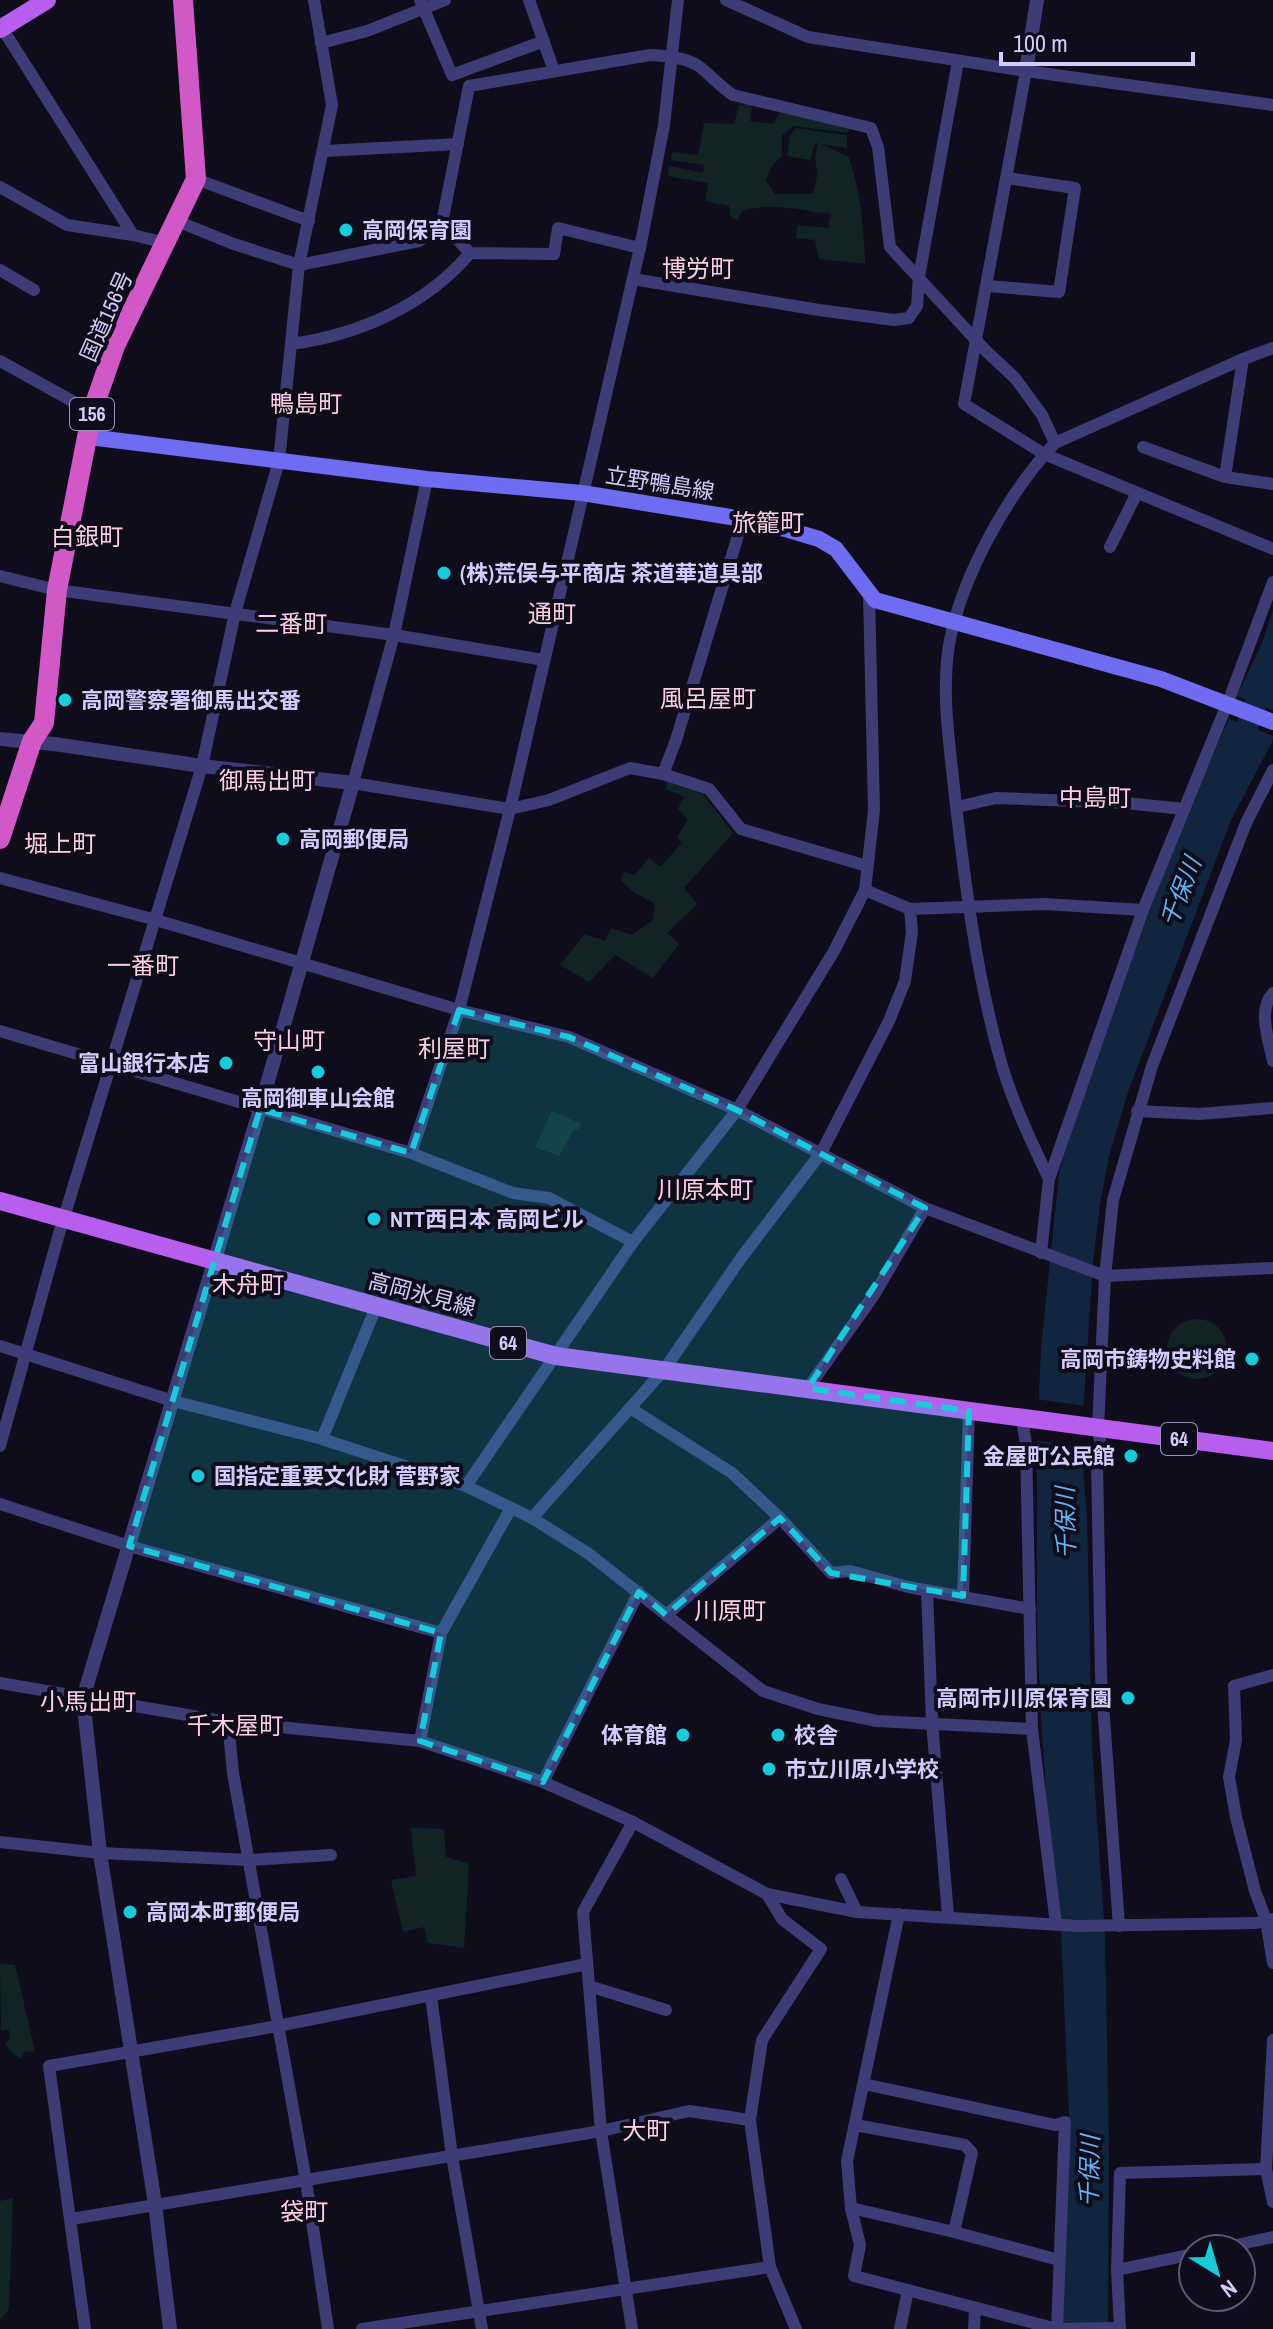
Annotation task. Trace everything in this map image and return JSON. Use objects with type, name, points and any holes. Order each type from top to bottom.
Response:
[{"type":"highway","name":"国道156号","points":[[0,839],[32,741],[44,723],[57,590],[92,412],[115,346],[196,179],[183,0]]},
{"type":"main road","points":[[1,28],[47,0]]},
{"type":"main road","name":"立野鴨島線","points":[[89,437],[427,479],[582,493],[743,519],[819,539],[836,549],[869,594]]},
{"type":"main road","points":[[869,594],[875,600],[1161,679],[1273,722]]},
{"type":"main road","name":"高岡氷見線","points":[[0,1201],[556,1356],[1026,1420]]},
{"type":"main road","name":"64","points":[[1026,1420],[1273,1451]]},
{"type":"street","points":[[0,1446],[64,1220],[202,766],[235,613],[279,461],[299,265],[332,105],[314,0]]},
{"type":"street","points":[[321,43],[367,31],[422,4],[445,0]]},
{"type":"street","points":[[529,0],[554,71]]},
{"type":"street","points":[[411,1153],[459,1010],[510,809],[633,279],[656,171],[678,0]]},
{"type":"street","points":[[726,0],[808,37],[1273,105]]},
{"type":"street","points":[[1037,0],[988,286],[964,404],[1044,454],[1273,549]]},
{"type":"street","points":[[422,4],[452,75],[544,41]]},
{"type":"street","points":[[1,28],[133,235]]},
{"type":"street","points":[[177,221],[299,265],[419,241],[442,223],[469,86],[650,55],[672,57],[697,65],[717,85],[733,95],[871,128],[878,147],[890,247],[1029,394],[1055,443]]},
{"type":"street","points":[[633,279],[819,310],[894,320],[909,318],[917,306],[919,277],[958,61]]},
{"type":"street","points":[[324,151],[458,144]]},
{"type":"street","points":[[988,286],[1059,292],[1075,188],[1007,178]]},
{"type":"street","points":[[196,179],[309,221]]},
{"type":"street","points":[[0,187],[67,225],[166,243]]},
{"type":"street","points":[[442,223],[470,253],[554,254],[558,228],[640,248]]},
{"type":"street","points":[[291,344],[334,337],[389,315],[451,276],[470,253]]},
{"type":"street","points":[[0,270],[34,290]]},
{"type":"street","points":[[1049,1179],[1032,1144],[1000,1058],[983,988],[945,698],[949,646],[955,622],[975,562],[996,525],[1044,454],[1055,443],[1273,348]]},
{"type":"street","points":[[1225,477],[1243,359]]},
{"type":"street","points":[[0,361],[92,412]]},
{"type":"street","points":[[1143,447],[1225,477],[1273,484]]},
{"type":"street","points":[[170,2329],[155,2204],[100,1853],[83,1698],[302,965],[394,635],[427,479]]},
{"type":"street","points":[[1110,547],[1137,493]]},
{"type":"street","points":[[663,774],[743,519]]},
{"type":"street","points":[[0,576],[57,590],[394,635],[544,660]]},
{"type":"street","points":[[1044,1254],[1049,1179],[1143,910],[1229,706],[1273,582]]},
{"type":"street","points":[[466,1486],[633,1242],[737,1110],[834,951],[865,890],[874,810],[869,594]]},
{"type":"street","points":[[0,739],[353,783],[510,809],[549,800],[630,768],[663,774],[709,789],[741,829],[867,866]]},
{"type":"street","points":[[1116,1926],[1101,1676],[1097,1461],[1101,1447],[1092,1427],[1102,1275],[1113,1200],[1137,1111],[1205,924],[1246,823],[1273,770]]},
{"type":"street","points":[[957,807],[996,798],[1125,803],[1184,809]]},
{"type":"street","points":[[0,878],[156,920],[459,1010],[569,1037],[737,1110],[925,1208],[1102,1275],[1273,1268]]},
{"type":"street","points":[[865,890],[910,909],[1044,904],[1143,910]]},
{"type":"street","points":[[532,1518],[664,1370],[741,1258],[821,1153],[862,1075],[905,981],[912,932],[910,909]]},
{"type":"street","points":[[1273,993],[1264,1013],[1273,1061]]},
{"type":"street","points":[[0,1031],[411,1153],[513,1193],[549,1198],[633,1242]]},
{"type":"street","points":[[1137,1111],[1200,1114],[1273,1108]]},
{"type":"street","points":[[808,1388],[874,1295],[925,1208]]},
{"type":"street","points":[[322,1439],[376,1307]]},
{"type":"street","points":[[0,1346],[173,1401],[322,1439],[466,1486],[532,1518],[589,1554],[763,1691],[818,1709],[877,1721],[1032,1729]]},
{"type":"street","points":[[630,1408],[732,1473],[780,1518],[831,1573],[850,1571],[873,1579],[1030,1609]]},
{"type":"street","points":[[963,1596],[969,1411]]},
{"type":"street","points":[[1026,1420],[1032,1729],[1056,1924]]},
{"type":"street","points":[[0,1504],[129,1546],[441,1633]]},
{"type":"street","points":[[420,1741],[441,1633],[511,1508]]},
{"type":"street","points":[[666,1615],[780,1518]]},
{"type":"street","points":[[927,1590],[932,1722],[948,1916]]},
{"type":"street","points":[[543,1782],[639,1592]]},
{"type":"street","points":[[1273,1675],[1234,1686],[1236,1740],[1229,1777],[1255,1891],[1270,1920],[1273,1963]]},
{"type":"street","points":[[0,1683],[228,1722],[420,1741],[543,1782],[633,1822],[767,1894],[857,1912],[1116,1926],[1256,1923],[1270,1920]]},
{"type":"street","points":[[228,1722],[233,1773],[306,2181],[328,2329]]},
{"type":"street","points":[[632,2329],[601,2131],[583,1912],[633,1822]]},
{"type":"street","points":[[0,1842],[100,1853],[250,1860],[331,1855]]},
{"type":"street","points":[[841,1879],[857,1912]]},
{"type":"street","points":[[767,1894],[782,1919],[821,1949],[762,2040],[750,2120],[770,2267],[796,2329]]},
{"type":"street","points":[[899,1914],[847,2161],[851,2208],[860,2245],[854,2276],[1058,2329],[1117,2328],[1120,2173],[1266,2169]]},
{"type":"street","points":[[85,2329],[49,2066],[278,2026],[587,1964]]},
{"type":"street","points":[[589,1986],[666,2010]]},
{"type":"street","points":[[431,1996],[452,2156],[482,2329]]},
{"type":"street","points":[[1273,2040],[1266,2169],[1273,2202]]},
{"type":"street","points":[[864,2084],[1055,2125],[1065,2122],[1058,2329]]},
{"type":"street","points":[[71,2219],[601,2131],[689,2111],[750,2120]]},
{"type":"street","points":[[855,2125],[965,2145],[972,2153],[954,2232]]},
{"type":"street","points":[[851,2208],[1059,2260]]},
{"type":"street","points":[[1117,2270],[1177,2257]]},
{"type":"street","points":[[362,2329],[770,2267]]},
{"type":"street","points":[[900,2329],[908,2290]]},
{"type":"street","points":[[974,2329],[975,2308]]},
{"type":"highlighted area","points":[[459,1010],[569,1037],[737,1110],[925,1208],[808,1388],[969,1411],[963,1596],[831,1573],[780,1518],[666,1615],[639,1592],[543,1782],[420,1741],[441,1633],[129,1546],[260,1109],[411,1153]]},
{"type":"green space","points":[[752,104],[750,121],[774,124],[780,111],[847,123],[850,129],[847,133],[793,126],[782,135],[782,156],[773,164],[766,180],[775,194],[812,194],[817,179],[818,143],[815,143],[810,160],[787,156],[790,136],[796,128],[847,135],[847,148],[821,144],[849,157],[861,209],[865,264],[819,259],[815,240],[796,238],[798,225],[828,228],[831,214],[764,207],[742,211],[738,220],[731,218],[729,206],[705,201],[708,183],[668,176],[669,166],[703,173],[704,165],[671,160],[672,152],[698,155],[704,123],[734,124],[739,105]]},
{"type":"green space","points":[[667,782],[703,794],[733,833],[684,888],[697,904],[667,933],[679,944],[653,978],[615,955],[589,982],[560,965],[585,934],[605,941],[611,928],[632,935],[653,920],[655,904],[620,880],[624,872],[635,875],[649,858],[660,867],[682,843],[677,837],[688,820],[678,809],[684,797],[666,789]]},
{"type":"green space","points":[[552,1111],[581,1124],[578,1130],[574,1129],[559,1156],[535,1147]]},
{"type":"green space","points":[[1197,1319],[1218,1328],[1227,1349],[1218,1370],[1197,1379],[1176,1370],[1167,1349],[1176,1328]]},
{"type":"green space","points":[[411,1828],[444,1829],[446,1857],[469,1864],[464,1948],[428,1943],[424,1927],[403,1932],[391,1880],[416,1876]]},
{"type":"green space","points":[[0,1964],[15,1965],[35,2051],[24,2052],[21,2059],[5,2043],[10,2040],[9,2030],[1,2030]]},
{"type":"green space","points":[[13,2198],[9,2309],[0,2320],[0,2201]]},
{"type":"water","points":[[1273,610],[1273,710],[1237,696],[1262,643]]},
{"type":"water","points":[[1229,719],[1273,736],[1273,740],[1231,820],[1128,1092],[1109,1156],[1093,1263],[1081,1443],[1087,1516],[1092,1747],[1105,1935],[1108,2329],[1061,2329],[1069,2116],[1061,1932],[1051,1861],[1037,1630],[1037,1441],[1041,1348],[1059,1174],[1067,1140],[1178,832]]},
{"type":"pier","points":[[1035,1399],[1086,1406],[1085,1447],[1033,1440]]},
{"type":"waterway","name":"千保川","points":[[1237,755],[1273,655]]},
{"type":"place","name":"高岡保育園","points":[[346,230]]},
{"type":"place","name":"(株)荒俣与平商店 茶道華道具部","points":[[444,573]]},
{"type":"place","name":"高岡警察署御馬出交番","points":[[65,700]]},
{"type":"place","name":"高岡郵便局","points":[[283,839]]},
{"type":"place","name":"富山銀行本店","points":[[226,1063]]},
{"type":"place","name":"高岡御車山会館","points":[[318,1072]]},
{"type":"place","name":"NTT西日本 高岡ビル","points":[[374,1219]]},
{"type":"place","name":"高岡市鋳物史料館","points":[[1252,1359]]},
{"type":"place","name":"金屋町公民館","points":[[1131,1456]]},
{"type":"place","name":"国指定重要文化財 菅野家","points":[[198,1476]]},
{"type":"place","name":"高岡市川原保育園","points":[[1128,1698]]},
{"type":"place","name":"体育館","points":[[683,1735]]},
{"type":"place","name":"校舎","points":[[778,1735]]},
{"type":"place","name":"市立川原小学校","points":[[769,1769]]},
{"type":"place","name":"高岡本町郵便局","points":[[130,1912]]},
{"type":"district","name":"博労町","points":[[698,269]]},
{"type":"district","name":"鴨島町","points":[[306,404]]},
{"type":"district","name":"旅籠町","points":[[768,523]]},
{"type":"district","name":"白銀町","points":[[87,537]]},
{"type":"district","name":"通町","points":[[552,614]]},
{"type":"district","name":"二番町","points":[[291,624]]},
{"type":"district","name":"風呂屋町","points":[[708,699]]},
{"type":"district","name":"御馬出町","points":[[267,781]]},
{"type":"district","name":"中島町","points":[[1095,798]]},
{"type":"district","name":"堀上町","points":[[60,844]]},
{"type":"district","name":"一番町","points":[[143,966]]},
{"type":"district","name":"守山町","points":[[289,1041]]},
{"type":"district","name":"利屋町","points":[[454,1049]]},
{"type":"district","name":"川原本町","points":[[705,1190]]},
{"type":"district","name":"木舟町","points":[[248,1285]]},
{"type":"district","name":"川原町","points":[[730,1611]]},
{"type":"district","name":"小馬出町","points":[[88,1702]]},
{"type":"district","name":"千木屋町","points":[[235,1726]]},
{"type":"district","name":"大町","points":[[646,2131]]},
{"type":"district","name":"袋町","points":[[304,2212]]}]
